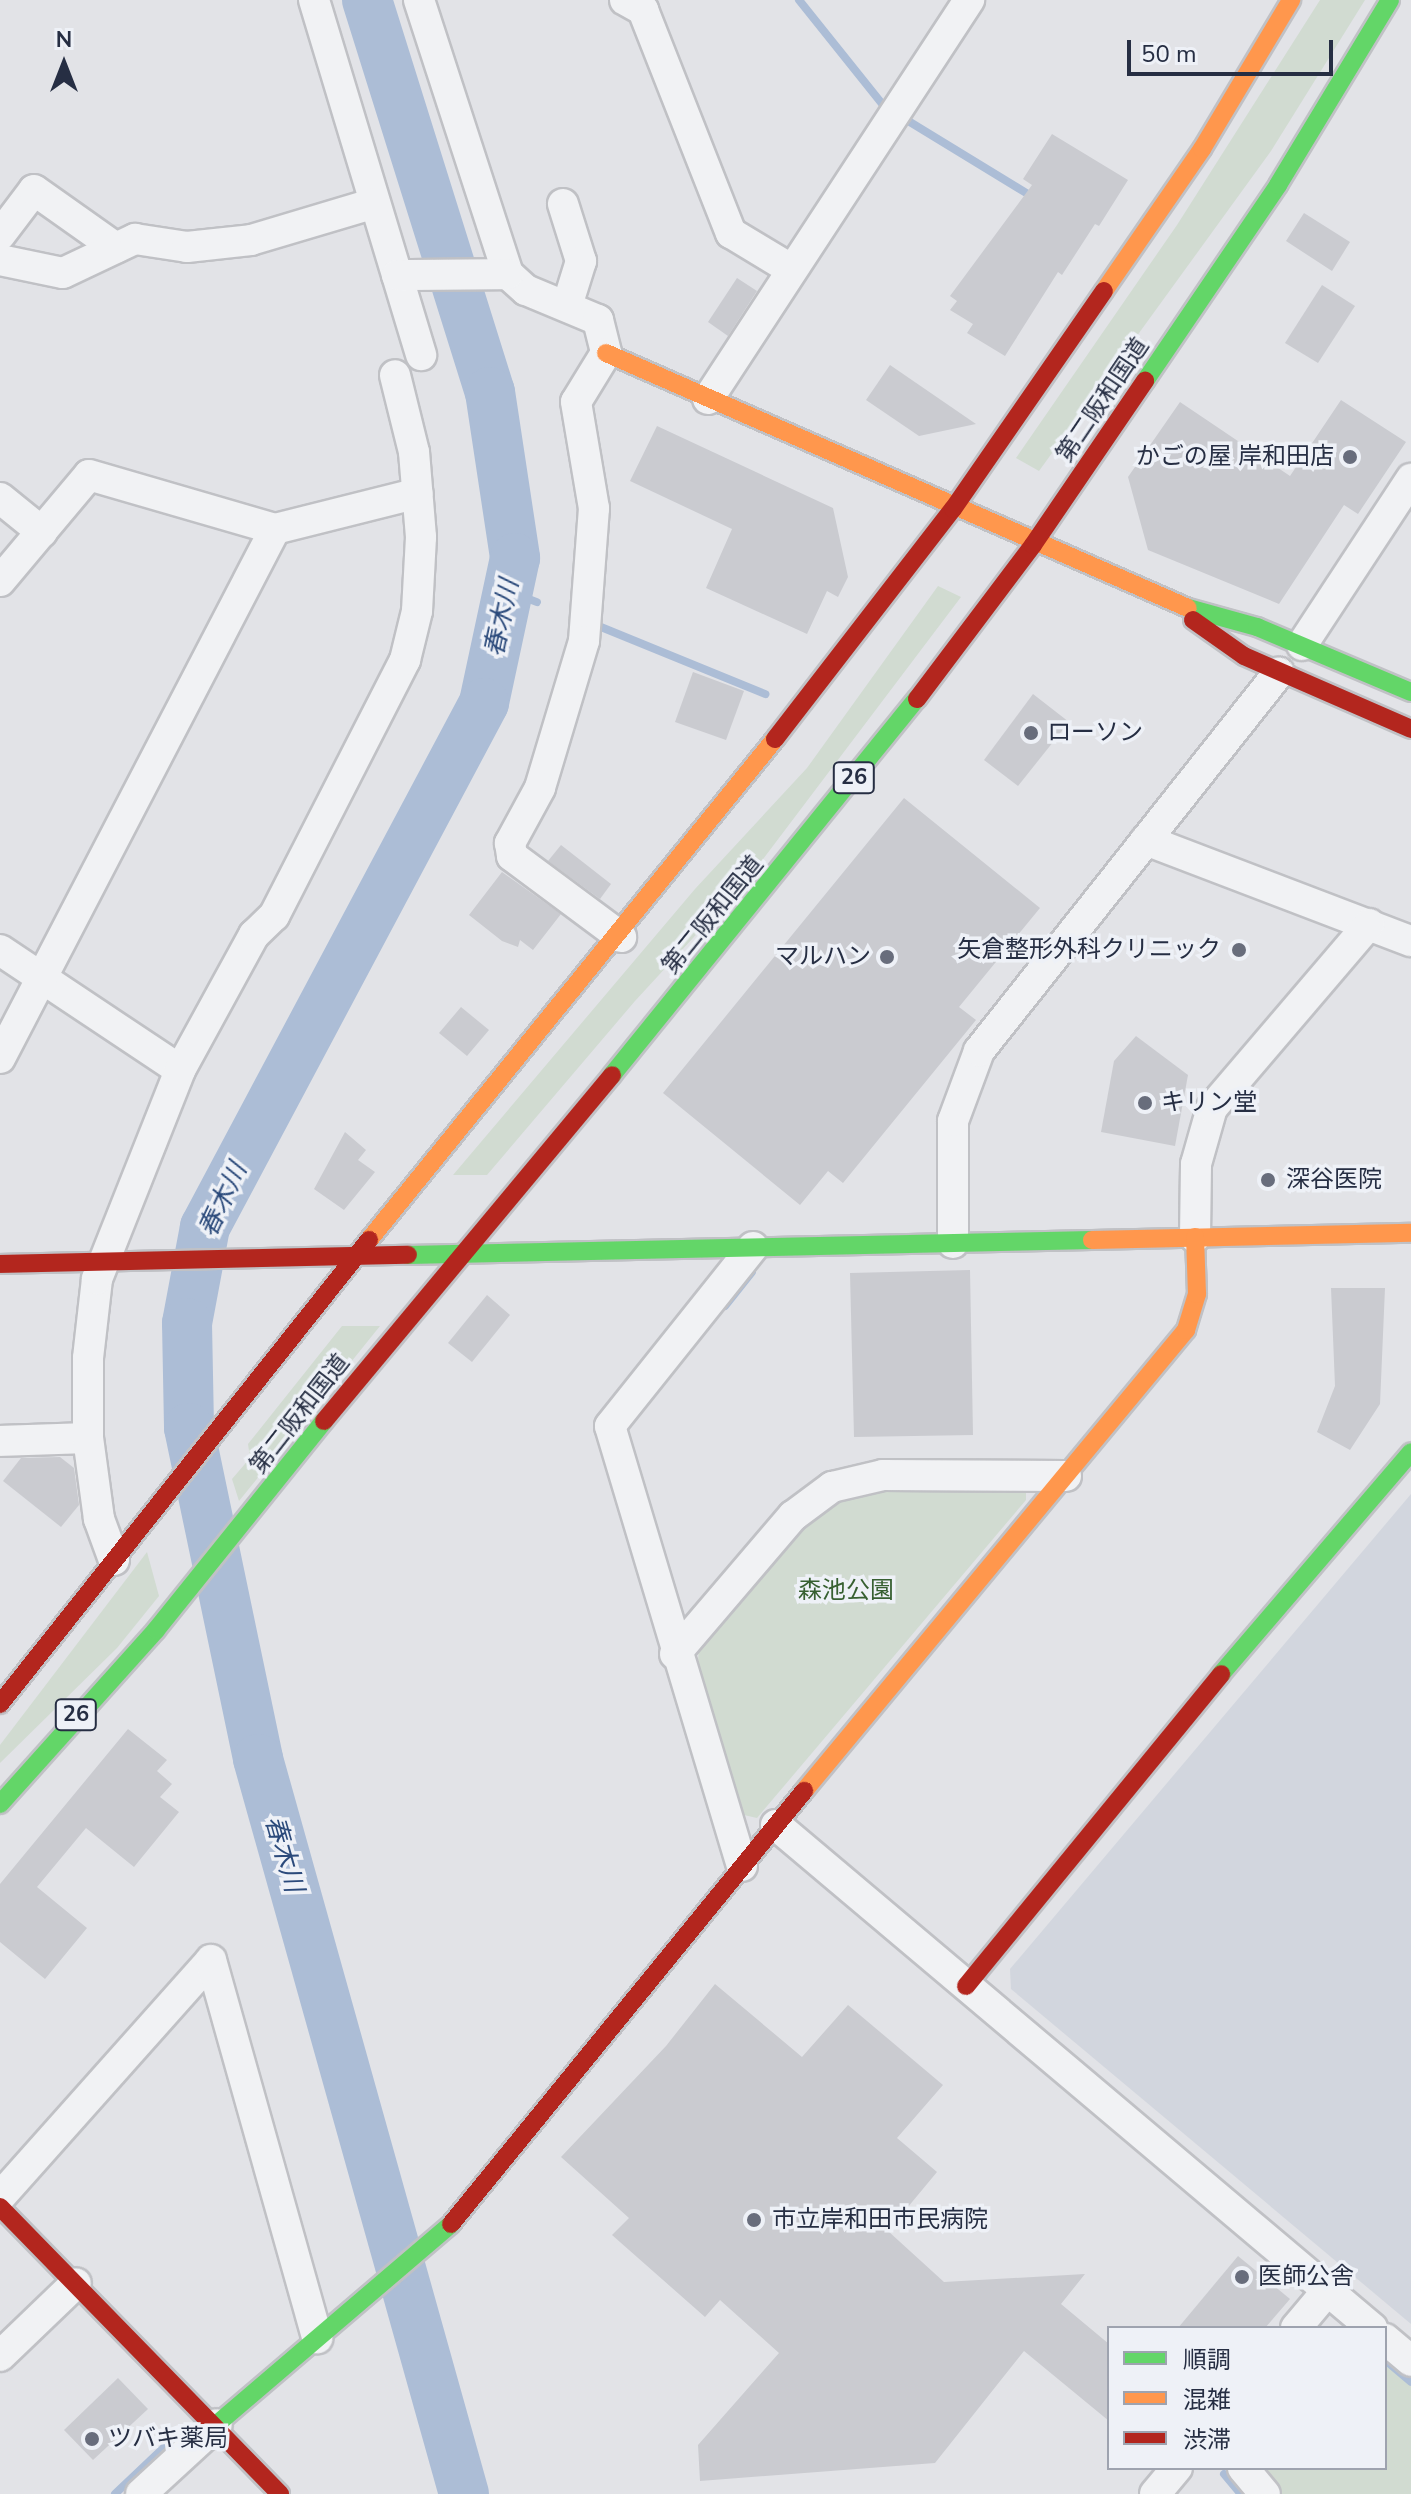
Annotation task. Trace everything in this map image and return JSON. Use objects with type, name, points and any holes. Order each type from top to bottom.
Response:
[{"type":"main road","points":[[0,1704],[357,1255],[621,937],[953,509],[1202,149],[1291,0]]},
{"type":"main road","name":"第二阪和国道","points":[[0,1804],[156,1630],[463,1250],[712,956],[1033,545],[1278,185],[1390,0]]},
{"type":"main road","points":[[606,353],[1169,603],[1257,627],[1411,692]]},
{"type":"main road","points":[[1169,603],[1244,656],[1411,729]]},
{"type":"main road","points":[[0,1264],[250,1259],[463,1250],[1411,1233]]},
{"type":"main road","points":[[217,2424],[455,2221],[742,1866],[1186,1330],[1197,1294],[1195,1237]]},
{"type":"main road","points":[[966,1986],[1173,1731],[1411,1452]]},
{"type":"main road","points":[[0,2207],[217,2424],[280,2494]]},
{"type":"street","points":[[314,0],[375,203],[406,275],[421,355]]},
{"type":"street","points":[[419,0],[500,274]]},
{"type":"street","points":[[708,399],[789,268],[969,0]]},
{"type":"street","points":[[641,3],[731,233],[789,268]]},
{"type":"street","points":[[0,235],[34,190],[116,248]]},
{"type":"street","points":[[0,260],[63,273],[135,239],[187,247],[251,240],[375,203]]},
{"type":"street","points":[[563,204],[581,261],[567,306]]},
{"type":"street","points":[[406,275],[500,274],[526,290],[598,320],[606,353],[576,402],[594,508],[584,641],[540,788],[510,843],[512,856],[621,937]]},
{"type":"street","points":[[114,1560],[99,1519],[88,1438],[88,1358],[103,1261],[180,1070],[254,935],[274,916],[405,660],[417,611],[418,493],[395,375]]},
{"type":"street","points":[[0,581],[89,475],[275,529],[418,493]]},
{"type":"street","points":[[1302,645],[1411,479]]},
{"type":"street","points":[[0,498],[42,532]]},
{"type":"street","points":[[0,1058],[275,529]]},
{"type":"street","points":[[953,1243],[953,1121],[979,1051],[1279,672]]},
{"type":"street","points":[[1146,840],[1411,941]]},
{"type":"street","points":[[1195,1237],[1196,1164],[1212,1108],[1369,924]]},
{"type":"street","points":[[0,950],[180,1070]]},
{"type":"street","points":[[742,1866],[675,1654],[610,1426],[753,1247]]},
{"type":"street","points":[[0,1441],[88,1438]]},
{"type":"street","points":[[675,1654],[793,1516],[832,1487],[883,1475],[1066,1476]]},
{"type":"street","points":[[776,1825],[1370,2326]]},
{"type":"street","points":[[0,2197],[211,1960],[317,2338]]},
{"type":"street","points":[[0,2356],[76,2283]]},
{"type":"street","points":[[1298,2326],[1328,2290]]},
{"type":"street","points":[[1387,2341],[1411,2361]]},
{"type":"street","points":[[141,2494],[217,2424]]},
{"type":"street","points":[[1155,2494],[1175,2470]]},
{"type":"street","points":[[1245,2470],[1265,2494]]},
{"type":"shaded area","points":[[1411,1494],[1411,2324],[1011,1989],[1010,1969]]},
{"type":"green space","points":[[1320,0],[1365,0],[1271,151],[1039,471],[1016,458],[1177,225]]},
{"type":"green space","points":[[938,586],[961,597],[751,875],[635,1001],[487,1175],[453,1175],[695,889],[807,768]]},
{"type":"green space","points":[[342,1326],[380,1326],[239,1501],[232,1479],[250,1458],[248,1444]]},
{"type":"green space","name":"森池公園","points":[[850,1487],[1026,1490],[1026,1500],[757,1818],[744,1815],[697,1674],[699,1647],[791,1535]]},
{"type":"green space","points":[[147,1552],[159,1596],[117,1648],[0,1763],[0,1745]]},
{"type":"green space","points":[[1387,2366],[1411,2386],[1411,2494],[1279,2494],[1258,2470],[1387,2470]]},
{"type":"building","points":[[1052,134],[1128,180],[1099,226],[1095,224],[1062,275],[1058,272],[1005,356],[967,333],[973,324],[950,310],[957,301],[950,296],[1032,185],[1023,179]]},
{"type":"building","points":[[1304,213],[1350,242],[1332,271],[1286,241]]},
{"type":"building","points":[[737,278],[757,291],[728,336],[708,322]]},
{"type":"building","points":[[1322,285],[1355,306],[1318,363],[1285,343]]},
{"type":"building","points":[[890,365],[976,424],[919,436],[866,400]]},
{"type":"building","points":[[1341,400],[1406,442],[1358,514],[1344,505],[1279,604],[1148,550],[1128,477],[1180,402],[1290,476]]},
{"type":"building","points":[[657,426],[833,508],[848,577],[838,597],[827,591],[807,634],[706,588],[732,529],[630,481]]},
{"type":"building","points":[[693,672],[744,691],[726,740],[675,722]]},
{"type":"building","name":"ローソン","points":[[1033,694],[1069,722],[1018,786],[984,760]]},
{"type":"building","name":"マルハン","points":[[904,798],[1040,908],[959,1007],[976,1020],[843,1183],[828,1171],[800,1205],[663,1093]]},
{"type":"building","points":[[561,845],[611,884],[600,899],[548,861]]},
{"type":"building","points":[[502,872],[561,914],[533,950],[520,940],[518,947],[502,941],[469,915]]},
{"type":"building","points":[[461,1007],[489,1030],[467,1056],[439,1033]]},
{"type":"building","name":"キリン堂","points":[[1136,1036],[1188,1075],[1175,1146],[1101,1132],[1114,1061]]},
{"type":"building","points":[[345,1132],[366,1150],[358,1160],[375,1172],[344,1210],[314,1189]]},
{"type":"building","points":[[970,1270],[973,1435],[854,1437],[850,1273]]},
{"type":"building","points":[[1331,1288],[1385,1288],[1380,1404],[1350,1450],[1317,1432],[1335,1386]]},
{"type":"building","points":[[487,1295],[510,1315],[472,1362],[448,1343]]},
{"type":"building","points":[[60,1457],[74,1468],[79,1505],[61,1527],[3,1481],[21,1458]]},
{"type":"building","points":[[128,1729],[167,1760],[157,1771],[172,1784],[160,1797],[179,1812],[134,1867],[86,1828],[37,1887],[87,1928],[45,1979],[0,1942],[0,1884]]},
{"type":"building","points":[[715,1984],[802,2057],[848,2005],[943,2085],[897,2138],[937,2172],[888,2231],[944,2282],[1085,2274],[1061,2304],[1107,2342],[1107,2419],[1024,2351],[935,2463],[700,2481],[698,2445],[779,2353],[720,2300],[705,2317],[612,2235],[629,2218],[561,2157],[666,2046]]},
{"type":"building","name":"医師公舎","points":[[1238,2256],[1290,2299],[1267,2326],[1180,2326]]},
{"type":"building","points":[[118,2378],[148,2409],[93,2460],[64,2430]]},
{"type":"waterway","name":"春木川","points":[[367,0],[490,392],[515,558],[484,703],[205,1227],[187,1323],[189,1428],[258,1759],[464,2494]]},
{"type":"waterway","points":[[799,0],[884,106]]},
{"type":"waterway","points":[[905,119],[1033,197]]},
{"type":"waterway","points":[[508,591],[537,602]]},
{"type":"waterway","points":[[596,625],[765,694]]},
{"type":"waterway","points":[[725,1306],[752,1272]]},
{"type":"waterway","points":[[1387,2362],[1411,2382]]},
{"type":"waterway","points":[[115,2494],[173,2439]]},
{"type":"waterway","points":[[1224,2474],[1241,2494]]},
{"type":"traffic: fast","points":[[1145,381],[1278,185],[1390,0]]},
{"type":"traffic: fast","points":[[1188,608],[1257,627],[1411,692]]},
{"type":"traffic: fast","points":[[612,1075],[917,699]]},
{"type":"traffic: fast","points":[[408,1255],[1092,1240]]},
{"type":"traffic: fast","points":[[0,1804],[156,1630],[324,1421]]},
{"type":"traffic: fast","points":[[1221,1674],[1411,1452]]},
{"type":"traffic: fast","points":[[217,2424],[451,2224]]},
{"type":"traffic: slow","points":[[1104,291],[1202,149],[1291,0]]},
{"type":"traffic: slow","points":[[606,353],[1188,608]]},
{"type":"traffic: slow","points":[[369,1240],[775,739]]},
{"type":"traffic: slow","points":[[1092,1240],[1411,1233]]},
{"type":"traffic: slow","points":[[804,1791],[1186,1330],[1197,1294],[1195,1237]]},
{"type":"traffic: jam","points":[[775,739],[953,509],[1104,291]]},
{"type":"traffic: jam","points":[[917,699],[1033,545],[1145,381]]},
{"type":"traffic: jam","points":[[1193,620],[1244,656],[1411,729]]},
{"type":"traffic: jam","points":[[324,1421],[612,1075]]},
{"type":"traffic: jam","points":[[0,1704],[369,1240]]},
{"type":"traffic: jam","points":[[0,1264],[408,1255]]},
{"type":"traffic: jam","points":[[966,1986],[1221,1674]]},
{"type":"traffic: jam","points":[[451,2224],[804,1791]]},
{"type":"traffic: jam","points":[[0,2207],[280,2494]]},
{"type":"place","name":"かごの屋 岸和田店","points":[[1350,457]]},
{"type":"place","name":"ローソン","points":[[1031,733]]},
{"type":"place","name":"矢倉整形外科クリニック","points":[[1239,950]]},
{"type":"place","name":"マルハン","points":[[887,957]]},
{"type":"place","name":"キリン堂","points":[[1145,1103]]},
{"type":"place","name":"深谷医院","points":[[1268,1180]]},
{"type":"place","name":"市立岸和田市民病院","points":[[754,2220]]},
{"type":"place","name":"医師公舎","points":[[1242,2277]]},
{"type":"place","name":"ツバキ薬局","points":[[92,2439]]}]
